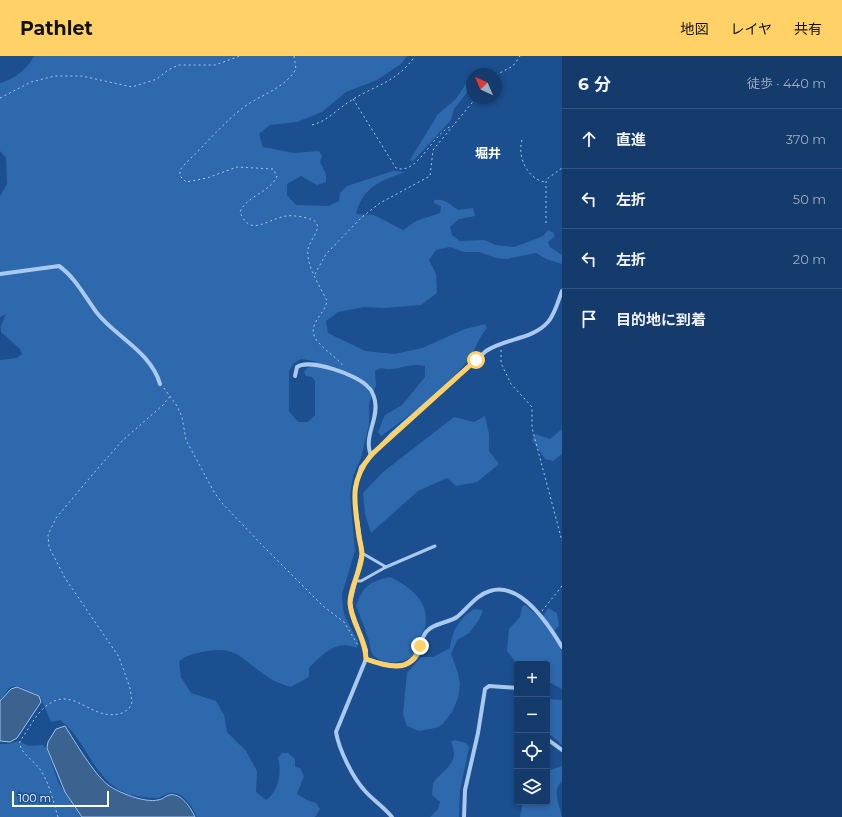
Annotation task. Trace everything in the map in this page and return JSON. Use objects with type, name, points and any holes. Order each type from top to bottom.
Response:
[{"type":"street","points":[[0,274],[59,266],[77,283],[98,314],[140,353],[155,373],[160,384]]},
{"type":"street","points":[[392,817],[364,790],[338,743],[336,732],[366,659],[366,650],[352,613],[350,603],[362,553],[355,505],[355,488],[361,467],[371,455],[486,351],[500,344],[530,335],[541,329],[549,322],[562,291]]},
{"type":"street","points":[[295,376],[297,367],[301,364],[309,364],[327,367],[350,376],[368,386],[375,402],[376,414],[369,436],[368,450],[371,455]]},
{"type":"street","points":[[366,659],[399,666],[408,664],[418,654],[426,632],[431,628],[457,616],[477,598],[490,590],[498,589],[515,592],[540,614],[562,647]]},
{"type":"street","points":[[464,817],[465,790],[478,733],[485,689],[489,686],[514,688]]},
{"type":"street","points":[[550,741],[562,750]]},
{"type":"lane","points":[[356,582],[361,581],[386,567],[435,546]]},
{"type":"lane","points":[[362,553],[386,567]]},
{"type":"path","points":[[0,98],[31,82],[55,76],[82,76],[132,87],[157,79],[168,70],[179,65],[215,65],[240,56]]},
{"type":"path","points":[[294,56],[296,69],[288,79],[280,87],[244,108],[186,163],[180,170],[180,176],[181,180],[186,182],[207,178],[237,167],[273,168],[277,176],[275,181],[270,187],[246,202],[240,212],[243,220],[249,225],[255,226],[286,216],[315,222],[318,227],[317,232],[308,250],[315,274],[327,301],[326,306],[313,327],[313,333],[318,343],[342,363],[350,376]]},
{"type":"path","points":[[312,125],[326,119],[353,99],[390,81],[415,56]]},
{"type":"path","points":[[502,72],[512,66],[520,56]]},
{"type":"path","points":[[353,99],[396,168],[399,169],[409,167],[417,162],[434,140],[452,126]]},
{"type":"path","points":[[315,274],[326,254],[362,217],[380,203],[430,176],[433,150],[471,104]]},
{"type":"path","points":[[522,140],[520,154],[525,166],[533,177],[546,182]]},
{"type":"path","points":[[546,223],[546,182],[547,179],[562,168]]},
{"type":"path","points":[[500,344],[501,363],[510,384],[532,408],[532,428],[562,541]]},
{"type":"path","points":[[160,384],[171,395],[182,418],[186,440],[222,503],[262,546],[323,606],[344,622],[361,651]]},
{"type":"path","points":[[58,817],[46,780],[40,769],[22,749],[20,741],[37,716],[57,700],[71,700],[104,715],[115,715],[125,712],[131,705],[132,696],[118,657],[65,578],[49,547],[48,535],[56,518],[122,441],[163,405],[171,395]]},
{"type":"path","points":[[540,614],[562,586]]},
{"type":"shaded area","points":[[34,56],[407,56],[401,64],[377,80],[346,92],[322,112],[297,122],[270,125],[259,134],[263,147],[294,153],[319,151],[322,156],[320,162],[326,174],[326,182],[317,185],[301,176],[287,184],[287,195],[296,205],[328,206],[339,201],[340,193],[347,186],[393,171],[405,172],[380,182],[368,191],[363,197],[356,214],[374,215],[403,230],[416,221],[440,213],[441,206],[434,203],[434,200],[442,200],[458,210],[473,208],[475,216],[459,219],[450,227],[452,235],[460,241],[484,240],[496,245],[514,247],[543,236],[548,230],[554,233],[554,237],[548,242],[550,247],[562,255],[562,264],[546,259],[536,253],[507,259],[496,258],[479,252],[464,252],[450,247],[436,250],[429,260],[436,274],[437,293],[421,305],[384,308],[364,307],[338,312],[326,321],[328,333],[365,351],[395,354],[422,348],[465,329],[485,324],[487,328],[468,360],[456,374],[425,403],[381,436],[378,432],[385,415],[402,405],[425,377],[425,366],[412,365],[392,369],[381,368],[375,371],[376,385],[369,404],[369,425],[361,458],[353,476],[350,495],[355,551],[342,594],[345,617],[358,641],[357,648],[343,645],[330,649],[309,668],[309,677],[291,687],[270,679],[238,655],[223,650],[214,650],[189,655],[179,662],[181,677],[191,693],[216,701],[224,715],[227,732],[246,751],[257,771],[256,792],[266,800],[274,792],[277,786],[280,769],[278,758],[282,753],[288,753],[295,759],[295,767],[300,768],[304,776],[297,794],[316,803],[320,809],[315,817],[197,817],[190,804],[179,794],[169,793],[155,798],[141,797],[125,793],[114,787],[97,769],[77,737],[69,728],[60,720],[51,722],[40,696],[18,686],[10,687],[0,700],[0,360],[17,358],[22,354],[20,349],[1,332],[1,326],[6,314],[0,317],[0,196],[7,184],[6,158],[0,151],[0,83],[16,76]],"holes":[[[301,359],[314,361],[317,365],[307,368],[304,372],[306,376],[312,377],[315,381],[315,415],[308,422],[298,422],[289,411],[289,371],[294,363]]]},
{"type":"shaded area","points":[[466,84],[466,94],[454,109],[451,120],[413,161],[410,160],[438,114],[455,100]]},
{"type":"shaded area","points":[[485,416],[489,434],[489,451],[499,464],[477,482],[456,486],[447,478],[418,491],[371,533],[365,514],[363,493],[383,472],[454,417],[474,422]]},
{"type":"shaded area","points":[[562,429],[562,454],[553,461],[545,459],[532,440],[535,434],[550,439]]},
{"type":"shaded area","points":[[390,577],[405,585],[417,596],[425,610],[426,618],[424,629],[414,654],[404,661],[398,662],[386,662],[380,660],[372,653],[369,640],[356,606],[364,589],[372,583]]},
{"type":"shaded area","points":[[525,605],[539,617],[544,615],[548,608],[557,613],[559,625],[552,634],[562,651],[562,689],[550,683],[550,661],[515,661],[507,651],[509,629],[520,617],[522,607]]},
{"type":"shaded area","points":[[474,609],[483,610],[479,620],[469,633],[457,640],[451,654],[458,673],[460,684],[458,698],[452,712],[442,725],[435,728],[419,731],[407,726],[403,714],[407,673],[421,657],[433,657],[450,648],[458,625],[465,616]]},
{"type":"shaded area","points":[[17,687],[39,696],[41,702],[17,738],[10,742],[0,741],[0,701],[11,689]]},
{"type":"shaded area","points":[[550,699],[562,700],[562,745],[550,735]]},
{"type":"shaded area","points":[[65,726],[91,766],[108,785],[125,794],[139,799],[153,801],[169,795],[178,796],[188,805],[195,817],[82,817],[65,792],[47,748],[48,742],[56,729]]},
{"type":"shaded area","points":[[455,740],[466,743],[469,747],[460,791],[459,817],[430,817],[438,809],[440,802],[432,795],[433,783],[453,760],[454,749],[451,742]]},
{"type":"shaded area","points":[[18,741],[29,746],[43,745],[47,749],[58,782],[81,817],[0,817],[0,744],[9,744]]},
{"type":"shaded area","points":[[562,766],[562,781],[557,789],[557,798],[562,817],[520,817],[522,805],[550,805],[550,770]]},
{"type":"district","name":"堀井","points":[[488,153]]},
{"type":"route","points":[[420,646],[418,654],[408,664],[399,666],[366,659],[366,650],[352,613],[350,603],[362,553],[355,505],[355,488],[357,477],[361,467],[391,434],[467,370],[476,360]]}]
